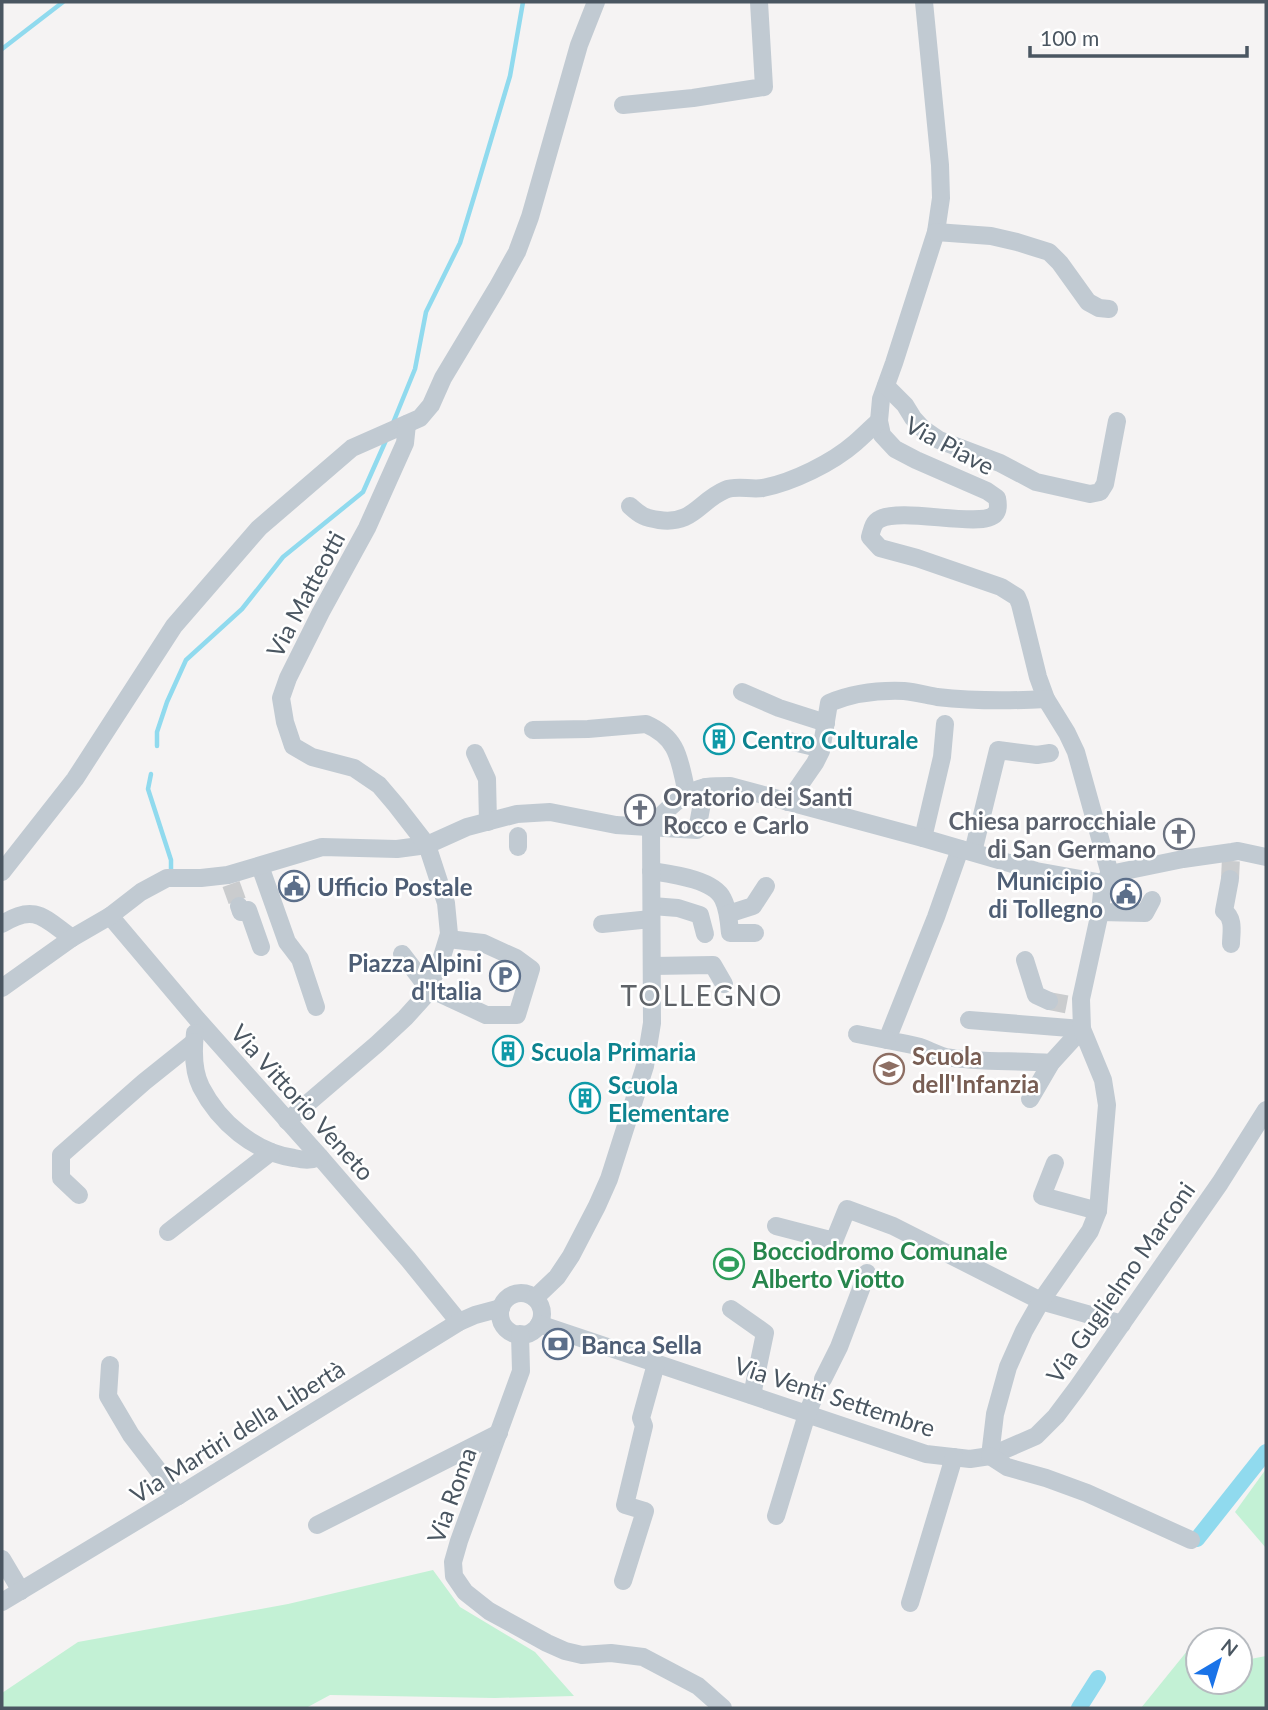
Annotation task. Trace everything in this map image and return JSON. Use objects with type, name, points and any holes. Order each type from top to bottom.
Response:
[{"type":"street","points":[[2,872],[75,779],[174,626],[259,528],[352,448],[420,418],[431,405],[443,377],[517,252],[530,217],[579,45],[596,2]]},
{"type":"street","points":[[624,105],[764,87],[759,2]]},
{"type":"street","name":"Via Piave","points":[[924,2],[941,198],[936,232],[881,399],[878,421],[882,435],[895,449],[987,491],[997,498],[998,508],[996,514],[988,519],[897,516],[880,519],[872,526],[870,537],[880,548],[1001,587],[1017,597],[1046,699],[1076,752],[1107,879]]},
{"type":"street","points":[[936,232],[991,236],[1049,253],[1060,263],[1088,302],[1099,308],[1110,309]]},
{"type":"street","points":[[886,386],[923,429],[939,440],[1000,463],[1036,482],[1090,494],[1100,492],[1105,484],[1117,421]]},
{"type":"street","points":[[630,506],[641,516],[665,521],[680,520],[723,491],[735,487],[761,488],[797,478],[854,444],[878,421]]},
{"type":"street","name":"Via Matteotti","points":[[287,1121],[387,1035],[424,997],[441,960],[449,934],[446,903],[427,845],[379,785],[354,768],[312,757],[293,746],[281,698],[301,650],[367,528],[405,443],[407,424]]},
{"type":"street","points":[[788,802],[815,763],[816,749],[826,723],[829,703],[843,697],[862,693],[906,691],[976,699],[1046,699]]},
{"type":"street","points":[[742,692],[779,708],[826,723]]},
{"type":"street","points":[[534,730],[646,724],[668,737],[674,746],[688,793]]},
{"type":"street","points":[[923,838],[942,757],[945,724]]},
{"type":"street","points":[[789,741],[816,749]]},
{"type":"street","points":[[887,1040],[966,850],[998,750],[1037,755],[1050,753]]},
{"type":"street","points":[[475,753],[487,779],[488,822]]},
{"type":"street","points":[[535,1298],[557,1277],[597,1206],[609,1179],[645,1066],[652,1023],[651,827],[670,806],[688,793],[705,787],[730,786],[1036,871],[1107,879],[1183,859],[1231,855],[1238,851],[1266,857]]},
{"type":"street","points":[[2,988],[72,938],[110,916],[141,892],[167,878],[229,880],[260,866],[322,847],[397,849],[427,845],[488,822],[517,829],[550,812],[616,825],[697,830],[705,787]]},
{"type":"street","points":[[260,866],[287,942],[300,959],[316,1007]]},
{"type":"street","points":[[651,871],[700,882],[715,889],[722,897],[728,914],[730,933],[755,933]]},
{"type":"street","points":[[990,1456],[995,1414],[1008,1367],[1041,1301],[1090,1231],[1098,1210],[1107,1105],[1103,1080],[1082,1029],[1078,1007],[1107,879]]},
{"type":"street","points":[[1230,879],[1224,911],[1229,914],[1232,922],[1230,944]]},
{"type":"street","points":[[728,914],[753,906],[766,886]]},
{"type":"street","points":[[1100,912],[1145,913],[1152,900]]},
{"type":"street","points":[[239,906],[241,912],[248,911],[261,947]]},
{"type":"street","points":[[602,924],[678,908],[700,915],[705,934]]},
{"type":"street","points":[[2,924],[19,914],[31,913],[50,922],[72,938]]},
{"type":"street","name":"Via Vittorio Veneto","points":[[110,916],[408,1259],[458,1322]]},
{"type":"street","points":[[402,954],[428,988],[486,1016],[517,1015],[531,970],[516,958],[483,943],[448,939]]},
{"type":"street","points":[[1025,960],[1036,995],[1048,1001]]},
{"type":"street","points":[[653,966],[713,965],[724,984]]},
{"type":"street","points":[[197,1019],[194,1065],[201,1086],[215,1108],[233,1128],[253,1144],[283,1156],[310,1161],[320,1157]]},
{"type":"street","points":[[969,1020],[1082,1029]]},
{"type":"street","points":[[1030,1099],[1051,1063],[1082,1029]]},
{"type":"street","points":[[857,1034],[922,1048],[932,1054],[984,1061],[1051,1063]]},
{"type":"street","points":[[79,1195],[61,1178],[61,1155],[194,1042]]},
{"type":"street","name":"Via Guglielmo Marconi","points":[[990,1456],[1036,1436],[1056,1416],[1220,1183],[1266,1110]]},
{"type":"street","points":[[168,1232],[271,1152]]},
{"type":"street","points":[[1055,1163],[1042,1196],[1098,1210]]},
{"type":"street","points":[[776,1226],[834,1241],[847,1209],[893,1226],[1041,1301],[1122,1324]]},
{"type":"street","points":[[823,1379],[839,1347],[867,1273]]},
{"type":"street","points":[[522,1293],[535,1298],[542,1310],[539,1324],[531,1332],[520,1334],[507,1328],[501,1315],[504,1302],[515,1294],[522,1293]]},
{"type":"street","name":"Via Martiri della Libertà","points":[[2,1602],[458,1322],[501,1308]]},
{"type":"street","points":[[731,1309],[765,1333],[752,1395]]},
{"type":"street","name":"Via Venti Settembre","points":[[539,1324],[926,1454],[970,1459],[990,1456],[1007,1467],[1087,1493],[1191,1540]]},
{"type":"street","name":"Via Roma","points":[[520,1334],[521,1371],[459,1541],[453,1562],[454,1576],[466,1592],[489,1611],[547,1643],[582,1655],[611,1653],[643,1657],[698,1686],[723,1708]]},
{"type":"street","points":[[623,1581],[645,1511],[625,1505],[644,1426],[641,1418],[656,1364]]},
{"type":"street","points":[[110,1365],[108,1396],[131,1435],[178,1496]]},
{"type":"street","points":[[776,1516],[814,1397]]},
{"type":"street","points":[[317,1525],[499,1433]]},
{"type":"street","points":[[910,1603],[954,1457]]},
{"type":"street","points":[[2,1559],[22,1591]]},
{"type":"green space","points":[[1266,1469],[1266,1548],[1235,1512]]},
{"type":"green space","points":[[433,1570],[460,1607],[535,1652],[574,1696],[495,1698],[330,1695],[306,1708],[2,1708],[2,1693],[78,1642],[288,1604]]},
{"type":"green space","points":[[1184,1655],[1184,1696],[1254,1696],[1254,1658],[1266,1656],[1266,1708],[1141,1708]]},
{"type":"waterway","points":[[2,49],[63,2]]},
{"type":"waterway","points":[[393,423],[415,369],[426,312],[460,243],[510,76],[523,2]]},
{"type":"waterway","points":[[157,746],[157,732],[167,702],[186,660],[242,609],[283,557],[363,492],[387,438]]},
{"type":"waterway","points":[[151,774],[148,789],[171,860],[171,870]]},
{"type":"waterway","points":[[1197,1539],[1266,1452]]},
{"type":"waterway","points":[[1079,1708],[1098,1678]]},
{"type":"tunnel","points":[[1230,879],[1231,858]]},
{"type":"tunnel","points":[[231,884],[239,906]]},
{"type":"tunnel","points":[[1049,1001],[1075,1006]]},
{"type":"place","name":"Centro Culturale","points":[[719,739]]},
{"type":"place","name":"Oratorio dei Santi Rocco e Carlo","points":[[640,810]]},
{"type":"place","name":"Chiesa parrocchiale di San Germano","points":[[1179,834]]},
{"type":"place","name":"Ufficio Postale","points":[[294,886]]},
{"type":"place","name":"Municipio di Tollegno","points":[[1126,894]]},
{"type":"place","name":"Piazza Alpini d'Italia","points":[[505,976]]},
{"type":"place","name":"Scuola Primaria","points":[[508,1051]]},
{"type":"place","name":"Scuola dell'Infanzia","points":[[889,1069]]},
{"type":"place","name":"Scuola Elementare","points":[[585,1098]]},
{"type":"place","name":"Bocciodromo Comunale Alberto Viotto","points":[[729,1264]]},
{"type":"place","name":"Banca Sella","points":[[558,1344]]},
{"type":"district","name":"TOLLEGNO","points":[[702,995]]}]
